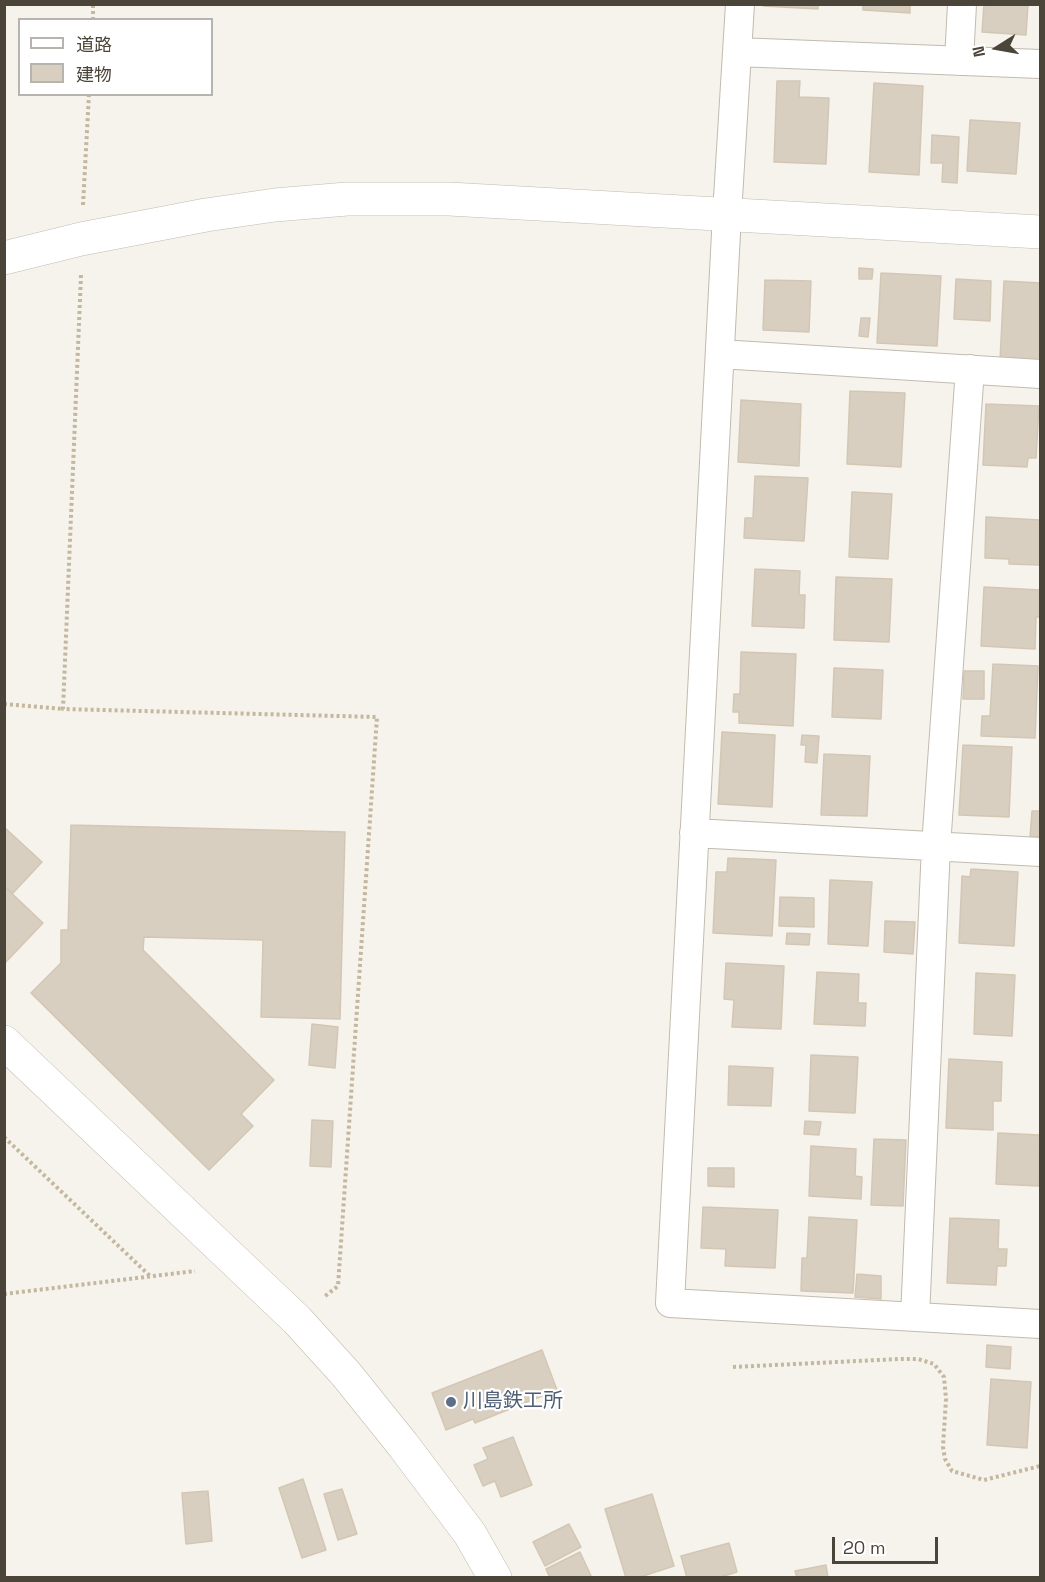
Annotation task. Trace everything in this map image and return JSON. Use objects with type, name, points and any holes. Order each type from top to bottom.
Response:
[{"type":"street","points":[[740,4],[670,1303],[1041,1324]]},
{"type":"street","points":[[959,61],[962,4]]},
{"type":"street","points":[[737,52],[1041,64]]},
{"type":"street","points":[[4,258],[81,239],[206,215],[275,205],[347,199],[449,198],[1041,232]]},
{"type":"street","points":[[720,354],[1041,374]]},
{"type":"street","points":[[915,1317],[936,846],[970,369]]},
{"type":"street","points":[[694,832],[1041,852]]},
{"type":"street","points":[[4,1042],[297,1320],[346,1374],[403,1445],[470,1534],[495,1578]]},
{"type":"path","points":[[63,709],[81,239],[89,96]]},
{"type":"path","points":[[4,704],[63,709],[377,717],[338,1286],[297,1320]]},
{"type":"path","points":[[4,1137],[150,1276]]},
{"type":"path","points":[[4,1294],[240,1265]]},
{"type":"path","points":[[733,1368],[899,1359],[918,1359],[934,1364],[944,1377],[946,1399],[943,1447],[945,1459],[952,1470],[984,1480],[1041,1466]]},
{"type":"building","points":[[763,4],[818,4],[818,9],[763,6]]},
{"type":"building","points":[[863,4],[910,4],[910,13],[863,10]]},
{"type":"building","points":[[984,4],[1028,4],[1026,35],[982,32]]},
{"type":"building","points":[[777,81],[800,81],[799,97],[829,98],[826,164],[774,162]]},
{"type":"building","points":[[874,83],[923,86],[919,175],[869,172]]},
{"type":"building","points":[[970,120],[1020,123],[1016,174],[967,171]]},
{"type":"building","points":[[932,135],[959,137],[957,183],[942,182],[943,163],[931,163]]},
{"type":"building","points":[[859,268],[873,269],[872,279],[859,279]]},
{"type":"building","points":[[881,273],[941,276],[937,346],[877,343]]},
{"type":"building","points":[[956,279],[991,281],[990,321],[954,319]]},
{"type":"building","points":[[765,280],[811,281],[809,332],[763,330]]},
{"type":"building","points":[[1004,281],[1040,283],[1040,362],[1000,360]]},
{"type":"building","points":[[861,318],[870,318],[868,337],[859,336]]},
{"type":"building","points":[[850,391],[905,393],[901,467],[847,464]]},
{"type":"building","points":[[741,400],[801,404],[799,466],[738,462]]},
{"type":"building","points":[[986,404],[1039,406],[1036,458],[1028,458],[1027,467],[983,465]]},
{"type":"building","points":[[755,476],[808,478],[804,541],[744,538],[745,518],[753,518]]},
{"type":"building","points":[[852,492],[892,494],[888,559],[849,557]]},
{"type":"building","points":[[986,517],[1040,520],[1040,565],[1009,564],[1009,559],[985,558]]},
{"type":"building","points":[[755,569],[800,571],[799,595],[805,595],[804,628],[752,626]]},
{"type":"building","points":[[836,577],[892,579],[889,642],[834,640]]},
{"type":"building","points":[[984,587],[1040,590],[1040,617],[1036,617],[1035,649],[981,646]]},
{"type":"building","points":[[741,652],[796,654],[793,726],[739,723],[739,712],[733,712],[734,694],[740,694]]},
{"type":"building","points":[[993,664],[1038,666],[1035,738],[981,736],[982,716],[990,716]]},
{"type":"building","points":[[834,668],[883,670],[881,719],[832,717]]},
{"type":"building","points":[[964,671],[984,671],[984,699],[963,699]]},
{"type":"building","points":[[722,732],[775,735],[772,807],[718,804]]},
{"type":"building","points":[[802,735],[819,736],[817,763],[805,762],[806,745],[801,745]]},
{"type":"building","points":[[963,745],[1012,747],[1009,817],[959,815]]},
{"type":"building","points":[[824,754],[870,756],[867,816],[821,815]]},
{"type":"building","points":[[1032,811],[1040,811],[1040,837],[1030,837]]},
{"type":"building","points":[[71,825],[345,832],[340,1019],[261,1017],[263,940],[144,937],[143,950],[274,1080],[241,1114],[253,1126],[209,1170],[31,993],[61,963],[61,930],[68,930]]},
{"type":"building","points":[[4,827],[42,862],[13,893],[4,886]]},
{"type":"building","points":[[728,858],[776,860],[772,936],[713,933],[716,872],[727,872]]},
{"type":"building","points":[[971,869],[1018,872],[1014,946],[959,943],[962,876],[970,877]]},
{"type":"building","points":[[830,880],[872,882],[868,946],[828,944]]},
{"type":"building","points":[[4,886],[43,923],[4,964]]},
{"type":"building","points":[[780,897],[814,898],[814,927],[779,926]]},
{"type":"building","points":[[885,921],[915,922],[913,954],[884,952]]},
{"type":"building","points":[[787,933],[810,934],[809,945],[786,944]]},
{"type":"building","points":[[726,963],[784,966],[781,1029],[732,1027],[734,1000],[724,999]]},
{"type":"building","points":[[817,972],[859,974],[858,1003],[866,1003],[865,1026],[814,1024]]},
{"type":"building","points":[[976,973],[1015,975],[1012,1036],[974,1034]]},
{"type":"building","points":[[312,1024],[338,1027],[335,1068],[309,1065]]},
{"type":"building","points":[[811,1055],[858,1057],[855,1113],[809,1111]]},
{"type":"building","points":[[949,1059],[1002,1062],[1001,1101],[993,1101],[993,1130],[946,1128]]},
{"type":"building","points":[[729,1066],[773,1068],[771,1106],[728,1105]]},
{"type":"building","points":[[312,1120],[333,1121],[331,1167],[310,1166]]},
{"type":"building","points":[[805,1121],[821,1122],[819,1135],[804,1134]]},
{"type":"building","points":[[998,1133],[1040,1135],[1039,1186],[996,1184]]},
{"type":"building","points":[[874,1139],[906,1140],[903,1206],[871,1205]]},
{"type":"building","points":[[811,1146],[856,1149],[855,1176],[862,1177],[861,1199],[809,1196]]},
{"type":"building","points":[[708,1168],[734,1168],[734,1187],[708,1186]]},
{"type":"building","points":[[703,1207],[778,1210],[775,1268],[725,1266],[726,1249],[701,1248]]},
{"type":"building","points":[[809,1217],[857,1220],[853,1293],[801,1291],[802,1258],[807,1258]]},
{"type":"building","points":[[950,1218],[999,1220],[998,1249],[1007,1249],[1006,1266],[997,1266],[996,1285],[947,1283]]},
{"type":"building","points":[[857,1274],[881,1276],[881,1299],[855,1297]]},
{"type":"building","points":[[987,1345],[1011,1347],[1010,1369],[986,1367]]},
{"type":"building","points":[[542,1350],[557,1390],[475,1423],[473,1419],[446,1430],[432,1393]]},
{"type":"building","points":[[991,1379],[1031,1382],[1027,1448],[987,1445]]},
{"type":"building","points":[[513,1437],[532,1485],[501,1497],[495,1481],[483,1486],[474,1465],[488,1459],[483,1448]]},
{"type":"building","points":[[303,1479],[326,1550],[302,1558],[279,1488]]},
{"type":"building","points":[[342,1489],[357,1534],[338,1540],[324,1494]]},
{"type":"building","points":[[208,1491],[212,1541],[186,1544],[182,1493]]},
{"type":"building","points":[[652,1494],[674,1566],[637,1578],[626,1578],[605,1509]]},
{"type":"building","points":[[569,1524],[581,1547],[545,1566],[533,1542]]},
{"type":"building","points":[[729,1543],[737,1572],[717,1578],[687,1578],[681,1556]]},
{"type":"building","points":[[580,1552],[592,1578],[550,1578],[546,1569]]},
{"type":"building","points":[[826,1565],[828,1578],[797,1578],[795,1571]]},
{"type":"place","name":"川島鉄工所","points":[[451,1402]]}]
